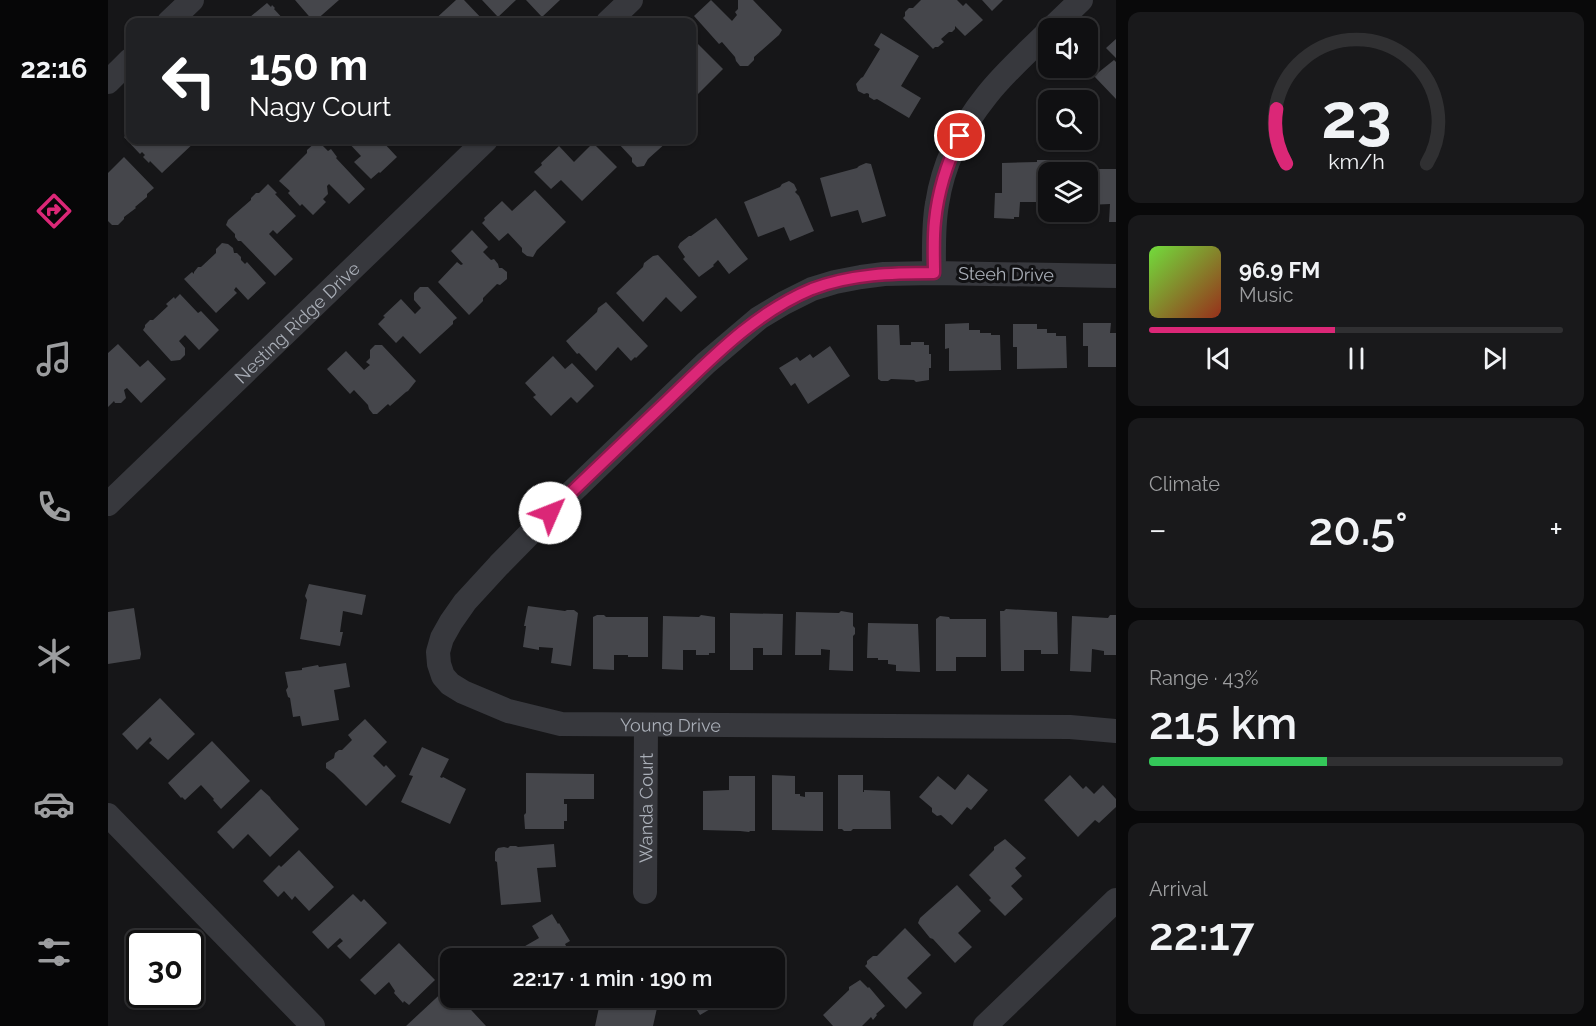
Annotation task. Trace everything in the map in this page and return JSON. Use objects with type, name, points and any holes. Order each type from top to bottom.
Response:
[{"type":"street","points":[[173,18],[192,0]]},
{"type":"street","points":[[612,18],[631,0]]},
{"type":"street","points":[[1062,18],[1081,0]]},
{"type":"street","points":[[934,273],[934,224],[937,202],[950,157],[960,136],[986,96],[1038,42]]},
{"type":"street","points":[[108,82],[126,64]]},
{"type":"street","name":"Nesting Ridge Drive","points":[[108,504],[482,144]]},
{"type":"street","name":"Steeh Drive","points":[[550,513],[706,363],[759,318],[812,289],[835,282],[884,274],[1116,276]]},
{"type":"street","name":"Young Drive","points":[[550,513],[481,584],[451,622],[442,638],[438,652],[443,676],[450,684],[480,700],[508,711],[561,724],[1070,726],[1116,731]]},
{"type":"street","name":"Wanda Court","points":[[645,892],[646,725]]},
{"type":"street","points":[[108,815],[313,1026]]},
{"type":"street","points":[[985,1026],[1116,900]]},
{"type":"building","points":[[295,0],[339,0],[319,18],[311,18]]},
{"type":"building","points":[[456,0],[464,0],[481,18],[436,18]]},
{"type":"building","points":[[482,0],[516,0],[498,17]]},
{"type":"building","points":[[526,0],[560,0],[542,17]]},
{"type":"building","points":[[711,0],[732,21],[737,15],[735,12],[738,9],[738,0],[753,0],[782,30],[754,57],[748,66],[740,66],[722,42],[719,44],[694,16]]},
{"type":"building","points":[[921,0],[957,0],[963,6],[966,3],[983,20],[965,36],[955,26],[952,32],[941,39],[944,42],[933,49],[903,18],[909,8],[913,8]]},
{"type":"building","points":[[982,0],[1003,0],[992,11]]},
{"type":"building","points":[[267,3],[271,7],[272,5],[282,18],[252,18],[250,17]]},
{"type":"building","points":[[881,33],[919,56],[901,86],[921,98],[909,118],[877,99],[869,97],[869,94],[858,91],[856,84],[863,77],[880,49],[874,45]]},
{"type":"building","points":[[1116,39],[1116,58],[1106,48]]},
{"type":"building","points":[[696,42],[723,69],[696,96]]},
{"type":"building","points":[[1114,60],[1116,62],[1116,99],[1096,78],[1098,78],[1098,73]]},
{"type":"building","points":[[131,144],[193,144],[162,173],[143,157],[145,155],[142,152],[140,154]]},
{"type":"building","points":[[314,144],[321,144],[328,151],[331,149],[336,158],[365,189],[349,204],[329,184],[328,194],[323,199],[326,202],[313,215],[302,204],[300,206],[288,193],[290,191],[279,181],[307,153]]},
{"type":"building","points":[[350,144],[385,144],[397,157],[371,179],[354,162],[361,156]]},
{"type":"building","points":[[594,144],[617,167],[582,201],[561,180],[551,189],[534,172],[559,146],[574,162]]},
{"type":"building","points":[[619,144],[665,144],[648,159],[644,166],[637,167],[632,162],[632,158]]},
{"type":"building","points":[[124,157],[154,188],[118,225],[112,225],[108,221],[108,173]]},
{"type":"building","points":[[1037,160],[1054,160],[1054,162],[1038,162],[1038,202],[1020,202],[1019,217],[1014,217],[1014,219],[994,218],[995,193],[1002,193],[1002,163],[1037,162]]},
{"type":"building","points":[[866,163],[871,164],[886,216],[862,223],[858,210],[831,217],[820,178],[857,168]]},
{"type":"building","points":[[1098,169],[1116,169],[1116,222],[1109,222],[1110,204],[1098,205]]},
{"type":"building","points":[[789,181],[797,190],[795,192],[799,196],[814,231],[790,241],[784,227],[758,237],[744,202]]},
{"type":"building","points":[[268,184],[296,216],[277,234],[273,230],[269,234],[293,259],[275,276],[241,241],[238,241],[226,225],[228,220]]},
{"type":"building","points":[[535,190],[566,222],[537,250],[533,257],[522,252],[522,248],[508,233],[499,241],[482,223],[484,218],[502,201],[512,211]]},
{"type":"building","points":[[716,218],[748,259],[729,274],[718,260],[714,266],[699,277],[683,259],[685,257],[678,247],[689,236]]},
{"type":"building","points":[[472,230],[488,247],[483,252],[491,260],[494,259],[499,268],[507,272],[507,279],[500,285],[497,284],[469,315],[438,282],[457,262],[463,264],[451,251]]},
{"type":"building","points":[[222,243],[233,248],[234,253],[241,257],[245,264],[247,262],[266,283],[248,300],[236,287],[234,290],[237,293],[216,313],[184,279],[192,272],[194,274],[198,267],[201,267],[216,253],[216,249]]},
{"type":"building","points":[[658,255],[697,297],[681,312],[666,297],[643,322],[616,293],[643,267],[644,263]]},
{"type":"building","points":[[420,287],[428,287],[457,318],[420,354],[403,336],[396,343],[378,324],[401,299],[415,314],[421,308],[414,300],[414,293]]},
{"type":"building","points":[[180,294],[219,330],[199,350],[185,335],[179,341],[185,348],[185,355],[180,360],[171,361],[143,330],[150,320],[153,320],[168,306],[166,304]]},
{"type":"building","points":[[606,302],[648,346],[631,361],[618,347],[596,371],[566,341]]},
{"type":"building","points":[[969,323],[969,330],[1000,335],[1001,370],[949,371],[949,348],[945,349],[945,324]]},
{"type":"building","points":[[1083,323],[1111,323],[1110,333],[1116,333],[1116,367],[1088,367],[1088,346],[1083,346]]},
{"type":"building","points":[[1013,324],[1037,324],[1037,329],[1047,329],[1047,333],[1056,333],[1056,336],[1066,336],[1067,368],[1017,369],[1017,347],[1013,347]]},
{"type":"building","points":[[877,325],[899,325],[900,345],[924,342],[924,345],[929,345],[931,368],[929,368],[929,380],[916,382],[914,380],[881,381],[878,379]]},
{"type":"building","points":[[118,344],[140,367],[148,360],[166,379],[141,403],[127,388],[124,390],[126,398],[121,403],[114,401],[108,407],[108,353]]},
{"type":"building","points":[[375,345],[382,345],[416,381],[390,406],[388,404],[377,414],[373,414],[354,390],[350,394],[327,369],[346,351],[364,370],[370,365],[366,362],[370,358],[370,350]]},
{"type":"building","points":[[830,346],[850,376],[808,404],[795,383],[791,386],[779,368],[797,357],[800,361],[810,354],[813,358]]},
{"type":"building","points":[[553,356],[565,369],[572,363],[594,386],[577,403],[571,397],[551,416],[533,397],[536,395],[525,383]]},
{"type":"building","points":[[309,584],[366,595],[362,615],[343,611],[340,646],[300,639],[307,600],[305,596]]},
{"type":"building","points":[[528,606],[574,610],[578,613],[571,666],[551,663],[553,648],[539,647],[539,650],[523,647]]},
{"type":"building","points":[[134,608],[140,659],[108,664],[108,612]]},
{"type":"building","points":[[1006,609],[1057,612],[1058,654],[1041,654],[1041,650],[1024,650],[1024,671],[1001,671],[1000,611]]},
{"type":"building","points":[[841,611],[853,613],[855,634],[853,636],[853,671],[829,670],[830,650],[821,649],[821,655],[795,655],[796,612],[839,613]]},
{"type":"building","points":[[730,613],[783,614],[782,655],[763,655],[763,648],[753,648],[753,670],[730,670]]},
{"type":"building","points":[[597,615],[648,617],[648,657],[614,655],[614,670],[593,669],[593,617]]},
{"type":"building","points":[[701,615],[715,617],[715,653],[696,655],[696,650],[683,650],[683,670],[662,669],[663,616],[699,617]]},
{"type":"building","points":[[1110,615],[1116,615],[1116,655],[1104,655],[1104,651],[1092,649],[1091,672],[1070,671],[1072,616],[1108,618]]},
{"type":"building","points":[[940,616],[950,619],[986,619],[986,657],[956,657],[956,671],[936,671],[936,619]]},
{"type":"building","points":[[868,623],[918,624],[920,672],[896,671],[896,665],[888,664],[888,660],[867,658]]},
{"type":"building","points":[[346,663],[350,687],[334,690],[339,720],[302,726],[300,716],[293,717],[290,698],[286,690],[288,687],[285,672],[318,665],[319,667]]},
{"type":"building","points":[[160,698],[195,734],[168,760],[149,743],[152,740],[150,737],[137,750],[122,734]]},
{"type":"building","points":[[365,719],[387,742],[373,756],[396,776],[366,806],[326,768],[326,763],[334,758],[335,753],[342,750],[352,740],[348,735]]},
{"type":"building","points":[[212,741],[250,781],[221,809],[201,785],[185,800],[168,783]]},
{"type":"building","points":[[422,747],[449,759],[440,777],[466,789],[450,824],[401,802],[413,776],[409,775]]},
{"type":"building","points":[[526,773],[594,774],[594,799],[564,799],[564,804],[567,804],[567,821],[564,821],[564,829],[525,829]]},
{"type":"building","points":[[968,774],[988,790],[971,810],[967,807],[952,825],[941,815],[937,816],[932,812],[932,808],[919,797],[938,776],[955,790]]},
{"type":"building","points":[[772,775],[795,776],[795,794],[800,794],[800,796],[805,797],[805,792],[823,792],[823,831],[772,830]]},
{"type":"building","points":[[838,775],[863,775],[863,792],[864,790],[890,791],[891,829],[844,831],[838,829]]},
{"type":"building","points":[[1070,775],[1083,789],[1086,786],[1094,794],[1103,785],[1116,799],[1116,807],[1099,823],[1095,820],[1078,837],[1044,800]]},
{"type":"building","points":[[729,776],[755,776],[755,831],[703,830],[703,791],[729,790]]},
{"type":"building","points":[[261,789],[299,829],[270,857],[248,834],[233,849],[217,832]]},
{"type":"building","points":[[1005,839],[1026,858],[1015,868],[1022,876],[1011,886],[1023,899],[1005,916],[969,875],[994,850],[994,847]]},
{"type":"building","points":[[554,844],[556,867],[537,868],[541,902],[501,905],[497,862],[495,861],[495,852],[498,848]]},
{"type":"building","points":[[299,850],[334,887],[309,911],[295,896],[292,900],[284,891],[278,897],[263,881]]},
{"type":"building","points":[[957,885],[981,911],[958,933],[972,947],[955,963],[918,923],[920,918]]},
{"type":"building","points":[[353,894],[361,902],[364,899],[387,923],[350,959],[337,946],[343,941],[340,938],[328,949],[312,932]]},
{"type":"building","points":[[552,914],[570,941],[565,944],[567,948],[522,948],[539,938],[532,926]]},
{"type":"building","points":[[905,928],[931,955],[907,978],[922,993],[906,1009],[865,966],[867,961],[877,956]]},
{"type":"building","points":[[399,943],[435,980],[409,1005],[404,1001],[403,1003],[394,993],[389,982],[375,995],[360,980]]},
{"type":"building","points":[[860,980],[885,1006],[873,1020],[871,1017],[862,1026],[833,1026],[823,1015],[849,990],[849,987]]},
{"type":"building","points":[[440,994],[440,1008],[469,1008],[486,1026],[406,1026]]},
{"type":"building","points":[[599,1008],[657,1008],[653,1026],[595,1026]]},
{"type":"building","points":[[695,1008],[712,1008],[700,1015]]},
{"type":"route","points":[[550,513],[706,363],[759,318],[812,289],[835,282],[884,274],[934,273],[934,224],[937,202],[950,157],[960,136]]}]
